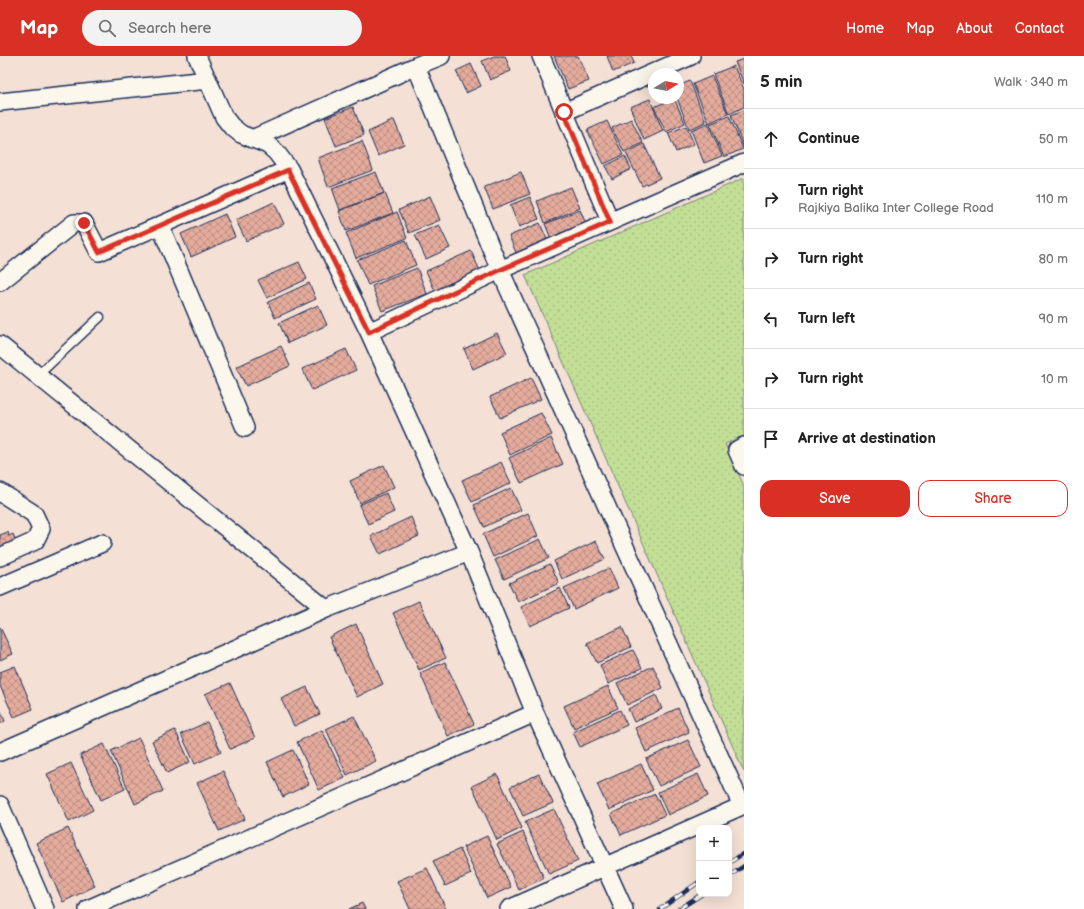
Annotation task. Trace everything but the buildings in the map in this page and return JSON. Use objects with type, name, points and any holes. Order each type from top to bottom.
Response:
[{"type":"street","points":[[197,56],[224,117],[231,126],[241,134],[268,145],[276,152],[288,170],[369,332],[469,552],[535,713],[624,909]]},
{"type":"street","points":[[252,139],[441,56]]},
{"type":"street","points":[[541,56],[610,222]]},
{"type":"street","points":[[564,112],[691,56]]},
{"type":"street","points":[[416,66],[500,270],[743,805],[509,909]]},
{"type":"street","points":[[0,102],[208,80]]},
{"type":"street","points":[[369,332],[500,270],[744,163]]},
{"type":"street","points":[[0,282],[74,223],[84,223],[99,252],[288,170]]},
{"type":"street","points":[[160,225],[245,428]]},
{"type":"street","points":[[0,345],[326,609]]},
{"type":"street","points":[[744,446],[737,450],[744,466]]},
{"type":"street","points":[[0,492],[34,514],[41,529],[35,541],[0,557]]},
{"type":"street","points":[[0,587],[102,543]]},
{"type":"street","points":[[0,752],[326,609],[469,552]]},
{"type":"street","points":[[88,909],[535,713]]},
{"type":"street","points":[[0,805],[45,909]]},
{"type":"lane","points":[[38,375],[100,316]]},
{"type":"green space","points":[[744,178],[744,436],[725,444],[744,486],[744,772],[525,275]]},
{"type":"railway","points":[[732,861],[744,853]]},
{"type":"railway","points":[[732,874],[744,866]]},
{"type":"railway","points":[[660,909],[696,884]]},
{"type":"railway","points":[[679,909],[697,897]]},
{"type":"route","points":[[84,223],[99,252],[288,170],[369,332],[500,270],[610,222],[564,112]]}]
